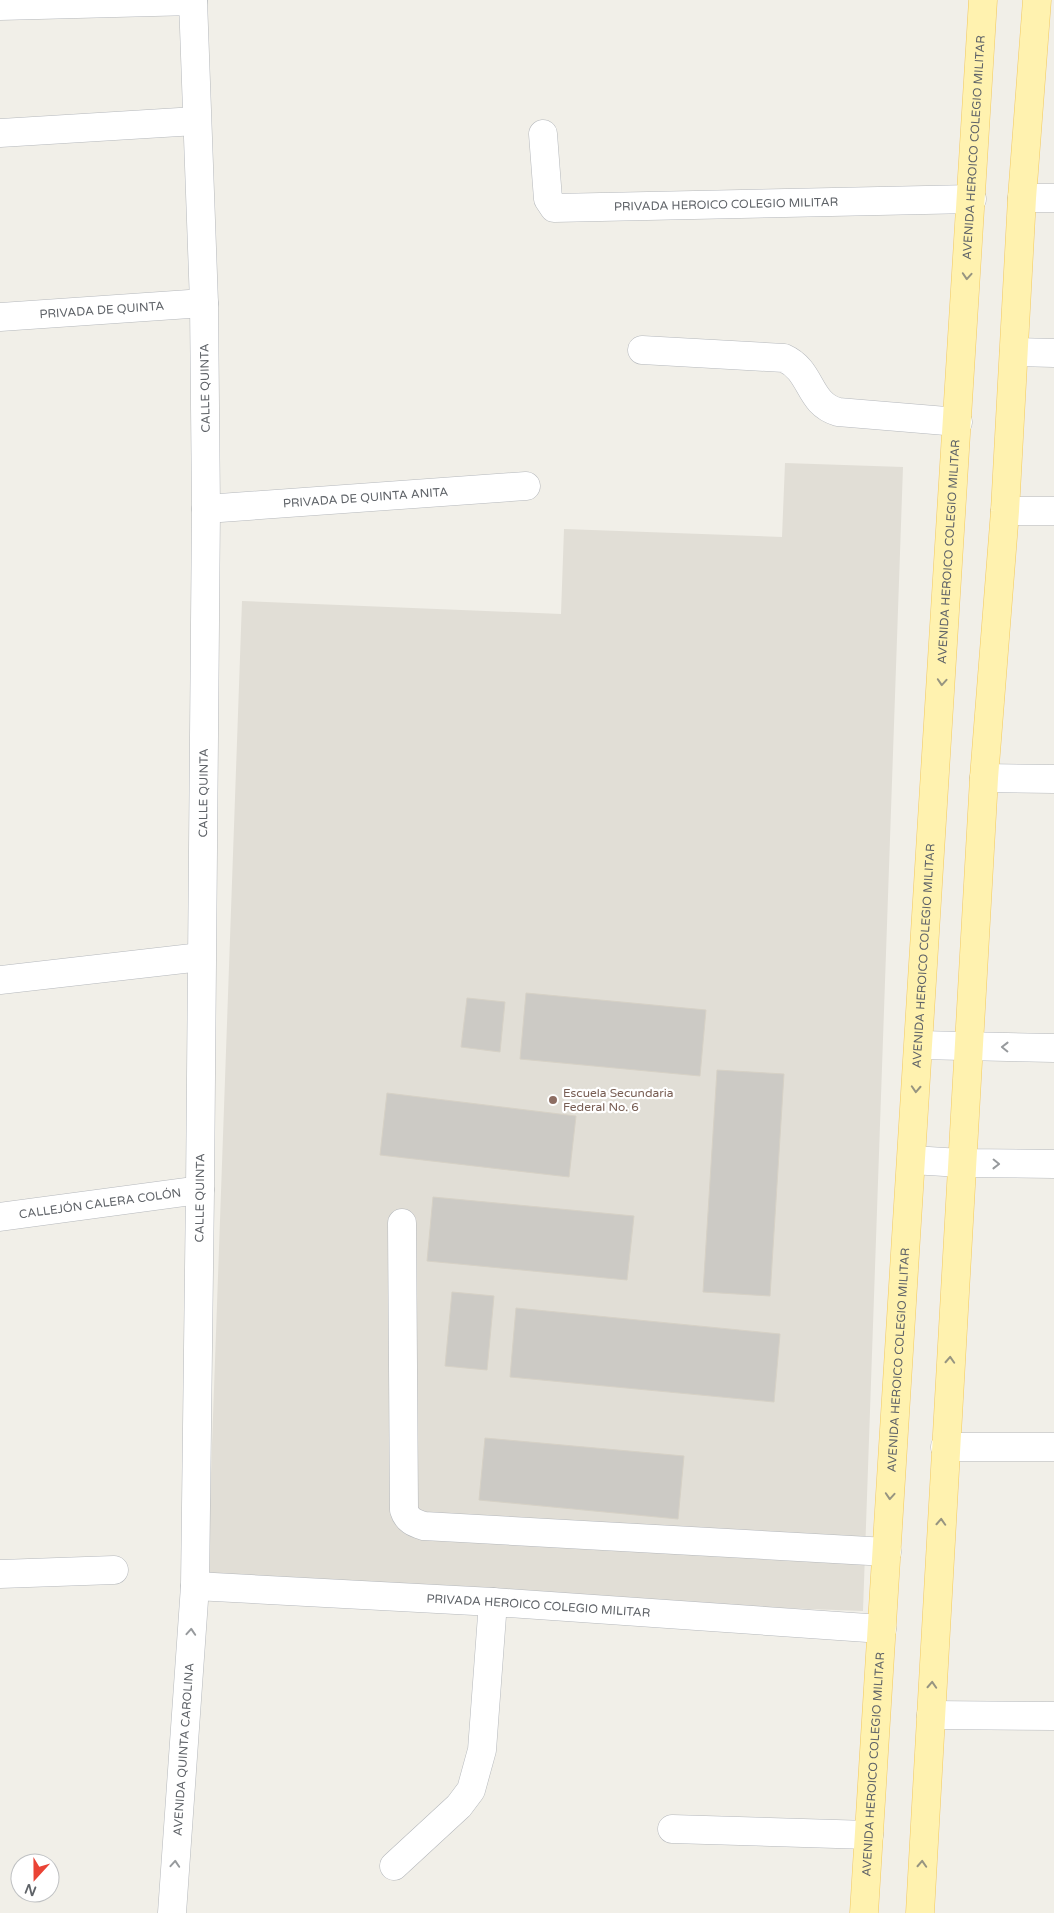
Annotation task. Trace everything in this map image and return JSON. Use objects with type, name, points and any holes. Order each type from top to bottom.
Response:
[{"type":"main road","name":"AVENIDA HEROICO COLEGIO MILITAR","points":[[864,1913],[983,0]]},
{"type":"main road","points":[[920,1913],[984,778],[1005,511],[1022,198],[1038,0]]},
{"type":"street","points":[[0,6],[193,0]]},
{"type":"street","name":"CALLE QUINTA","points":[[193,0],[204,303],[206,509],[195,1586]]},
{"type":"street","points":[[0,133],[196,121]]},
{"type":"street","name":"PRIVADA HEROICO COLEGIO MILITAR","points":[[543,134],[548,199],[554,208],[972,199]]},
{"type":"street","points":[[1022,198],[1054,198]]},
{"type":"street","name":"PRIVADA DE QUINTA","points":[[0,317],[204,303]]},
{"type":"street","points":[[642,350],[777,357],[793,362],[800,369],[821,404],[829,410],[958,422]]},
{"type":"street","points":[[1014,352],[1054,353]]},
{"type":"street","name":"PRIVADA DE QUINTA ANITA","points":[[206,509],[526,486]]},
{"type":"street","points":[[1005,511],[1054,511]]},
{"type":"street","points":[[984,778],[1054,779]]},
{"type":"street","points":[[0,980],[201,957]]},
{"type":"street","points":[[919,1046],[1054,1048]]},
{"type":"street","points":[[912,1160],[961,1163],[1054,1164]]},
{"type":"street","name":"CALLEJÓN CALERA COLÓN","points":[[0,1217],[200,1190]]},
{"type":"street","points":[[402,1224],[404,1510],[406,1517],[414,1523],[424,1526],[887,1552]]},
{"type":"street","points":[[945,1447],[1054,1447]]},
{"type":"street","points":[[0,1574],[114,1570]]},
{"type":"street","name":"PRIVADA HEROICO COLEGIO MILITAR","points":[[195,1586],[493,1602],[882,1629]]},
{"type":"street","name":"AVENIDA QUINTA CAROLINA","points":[[172,1913],[195,1586]]},
{"type":"street","points":[[394,1866],[460,1806],[471,1790],[482,1750],[493,1602]]},
{"type":"street","points":[[931,1715],[1054,1716]]},
{"type":"street","points":[[672,1829],[869,1835]]},
{"type":"shaded area","name":"Escuela Secundaria Federal No. 6","points":[[785,463],[903,467],[863,1611],[207,1586],[242,601],[561,614],[564,529],[782,537]]},
{"type":"building","name":"Escuela Secundaria Federal No. 6","points":[[526,993],[706,1010],[700,1076],[520,1059]]},
{"type":"building","points":[[467,998],[505,1002],[500,1052],[461,1047]]},
{"type":"building","points":[[717,1070],[784,1074],[770,1296],[703,1292]]},
{"type":"building","name":"Escuela Secundaria Federal No. 6","points":[[387,1093],[576,1116],[569,1177],[380,1155]]},
{"type":"building","points":[[433,1197],[634,1216],[627,1280],[427,1261]]},
{"type":"building","points":[[452,1292],[494,1296],[487,1370],[445,1366]]},
{"type":"building","points":[[516,1308],[780,1334],[774,1402],[510,1377]]},
{"type":"building","points":[[485,1438],[684,1456],[678,1519],[479,1500]]},
{"type":"place","name":"Escuela Secundaria Federal No. 6","points":[[553,1100]]}]
